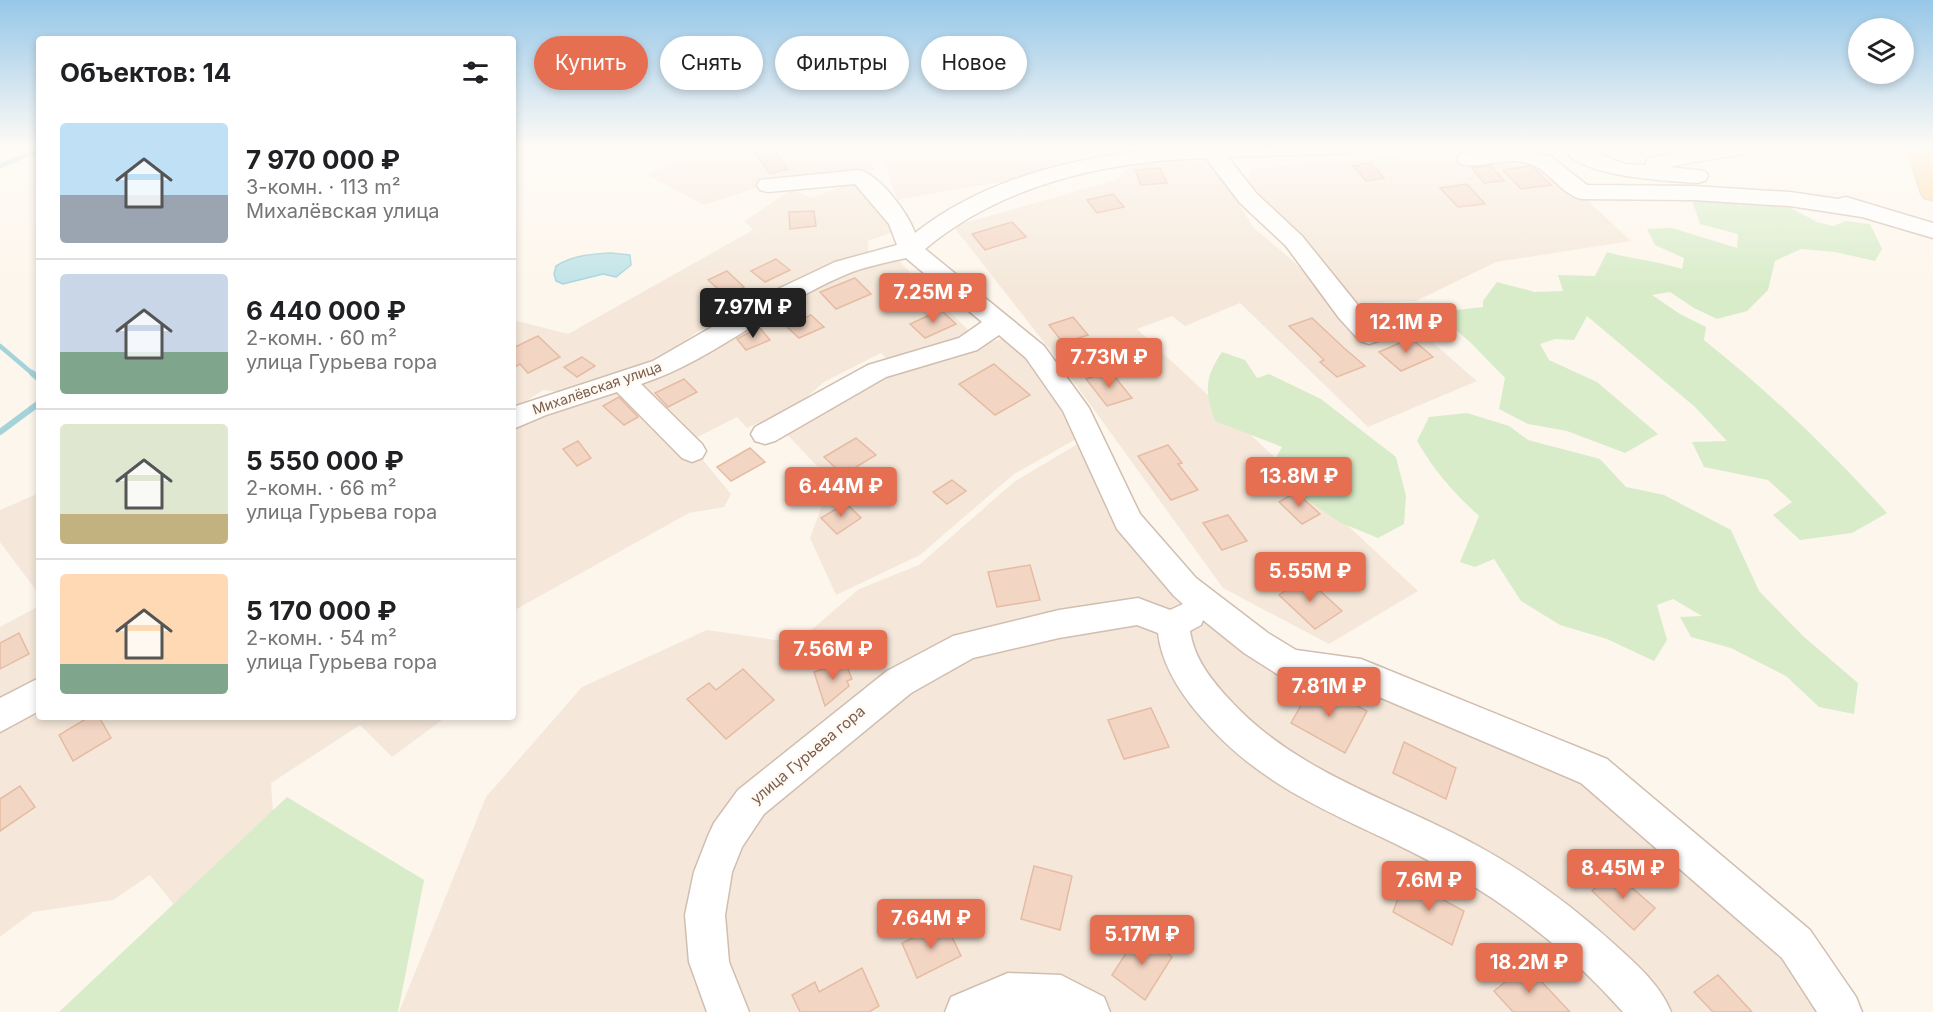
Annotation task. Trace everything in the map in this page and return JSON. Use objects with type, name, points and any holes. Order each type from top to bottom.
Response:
[{"type":"street","points":[[877,194],[900,223],[910,249],[1035,352],[1075,408],[1128,521],[1185,587],[1256,643],[1289,664],[1361,674],[1594,771],[1796,944],[1841,1012]]},
{"type":"street","name":"Михалёвская улица","points":[[516,418],[536,408],[662,367],[787,296],[844,267],[910,249],[943,222],[999,194]]},
{"type":"street","points":[[1245,194],[1294,241],[1348,312],[1369,335]]},
{"type":"street","points":[[1715,194],[1790,199],[1865,210]]},
{"type":"street","points":[[1812,194],[1933,231]]},
{"type":"street","points":[[765,434],[877,371],[968,344],[999,323]]},
{"type":"street","points":[[622,380],[642,403],[692,451]]},
{"type":"street","points":[[1206,603],[1173,625],[1183,668],[1220,716],[1268,760],[1354,810],[1446,850],[1516,891],[1581,942],[1650,1012]]},
{"type":"street","name":"улица Гурьева гора","points":[[728,1012],[709,962],[705,915],[712,872],[727,836],[751,802],[899,682],[965,646],[1059,624],[1138,611],[1173,625]]},
{"type":"street","points":[[0,716],[36,695]]},
{"type":"street","points":[[966,1012],[1008,994],[1061,996],[1089,1012]]},
{"type":"shaded area","points":[[684,194],[737,194],[703,205]]},
{"type":"shaded area","points":[[784,194],[803,194],[811,198],[821,194],[865,194],[895,231],[868,241],[868,252],[697,332],[654,363],[567,393],[543,390],[516,408],[516,321],[568,334],[753,230],[745,221]]},
{"type":"shaded area","points":[[895,194],[930,194],[897,200]]},
{"type":"shaded area","points":[[1066,194],[1232,194],[1254,228],[1293,261],[1367,337],[1409,322],[1477,381],[1368,427],[1240,303],[1185,326],[1172,316],[1137,329],[1418,591],[1329,644],[1223,588],[1058,360],[953,226]]},
{"type":"shaded area","points":[[1259,194],[1581,194],[1631,241],[1496,262],[1416,301],[1353,303]]},
{"type":"shaded area","points":[[894,256],[975,337],[890,362],[881,353],[824,382],[799,404],[747,428],[737,417],[688,442],[731,494],[724,507],[689,513],[516,609],[516,425],[820,285]]},
{"type":"shaded area","points":[[1009,336],[1067,402],[1059,407],[1078,438],[1014,474],[920,555],[836,595],[810,538],[831,481],[784,431],[903,366],[916,368]]},
{"type":"shaded area","points":[[1081,442],[1112,519],[1216,629],[1385,693],[1594,779],[1767,934],[1821,1012],[399,1012],[486,797],[582,687],[707,630],[796,643],[859,589],[919,565],[1014,482]]},
{"type":"shaded area","points":[[36,494],[36,590],[0,542],[0,510]]},
{"type":"shaded area","points":[[36,608],[36,685],[0,706],[0,627]]},
{"type":"shaded area","points":[[36,711],[36,720],[442,720],[392,757],[360,725],[271,783],[274,828],[180,912],[150,875],[113,900],[33,912],[0,937],[0,732]]},
{"type":"green space","points":[[1700,194],[1714,194],[1742,206],[1732,194],[1745,194],[1783,204],[1817,222],[1833,226],[1846,221],[1870,224],[1882,249],[1875,261],[1835,252],[1801,249],[1775,261],[1768,290],[1747,311],[1717,319],[1694,308],[1670,292],[1652,295],[1680,314],[1706,327],[1704,340],[1799,423],[1887,513],[1852,533],[1800,540],[1773,515],[1792,502],[1768,480],[1704,467],[1692,442],[1727,441],[1695,407],[1587,316],[1574,340],[1555,339],[1540,344],[1549,360],[1597,382],[1658,434],[1625,453],[1567,431],[1528,424],[1499,409],[1505,378],[1449,324],[1456,310],[1483,307],[1483,301],[1497,282],[1535,292],[1563,291],[1558,275],[1595,276],[1607,252],[1682,269],[1684,258],[1655,245],[1647,229],[1672,228],[1737,248],[1738,234],[1700,224],[1693,203]]},
{"type":"green space","points":[[1222,352],[1245,360],[1257,378],[1269,374],[1321,399],[1396,457],[1406,496],[1404,524],[1378,538],[1339,522],[1308,500],[1279,491],[1258,472],[1273,463],[1282,447],[1215,421],[1209,402],[1208,385],[1212,370]]},
{"type":"green space","points":[[1467,413],[1509,426],[1528,440],[1600,459],[1626,487],[1664,495],[1731,530],[1759,591],[1803,636],[1858,683],[1854,714],[1819,707],[1786,676],[1731,648],[1691,637],[1680,617],[1702,616],[1673,599],[1657,605],[1667,640],[1654,661],[1607,639],[1560,625],[1521,601],[1494,559],[1475,567],[1460,562],[1479,516],[1445,481],[1417,441],[1429,417]]},
{"type":"green space","points":[[287,797],[424,880],[398,1012],[59,1012]]},
{"type":"water","points":[[611,253],[630,255],[631,265],[616,277],[603,274],[563,284],[556,281],[554,274],[556,266],[562,262],[583,256]]},
{"type":"building","points":[[1113,194],[1124,207],[1097,213],[1087,200]]},
{"type":"building","points":[[1446,194],[1476,194],[1485,204],[1458,207]]},
{"type":"building","points":[[814,211],[816,226],[790,229],[789,212]]},
{"type":"building","points":[[1012,222],[1026,237],[985,250],[972,234]]},
{"type":"building","points":[[776,259],[790,270],[765,282],[751,271]]},
{"type":"building","points":[[727,271],[744,287],[726,296],[708,280]]},
{"type":"building","points":[[855,278],[871,294],[836,309],[820,292]]},
{"type":"building","points":[[941,310],[956,324],[925,338],[910,324]]},
{"type":"building","points":[[811,315],[824,327],[799,338],[786,326]]},
{"type":"building","points":[[1073,317],[1088,335],[1063,343],[1049,325]]},
{"type":"building","points":[[1312,318],[1365,366],[1337,377],[1320,362],[1324,360],[1289,326]]},
{"type":"building","points":[[759,327],[770,340],[746,350],[737,339]]},
{"type":"building","points":[[538,336],[560,357],[528,373],[520,364],[516,366],[516,347]]},
{"type":"building","points":[[1411,338],[1433,357],[1401,371],[1379,352]]},
{"type":"building","points":[[582,357],[595,366],[577,377],[564,367]]},
{"type":"building","points":[[994,364],[1030,395],[995,415],[959,384]]},
{"type":"building","points":[[1110,371],[1132,398],[1107,406],[1086,379]]},
{"type":"building","points":[[684,379],[697,392],[668,407],[655,393]]},
{"type":"building","points":[[619,397],[638,417],[624,425],[603,406]]},
{"type":"building","points":[[856,438],[876,455],[843,475],[824,457]]},
{"type":"building","points":[[578,441],[591,458],[577,466],[563,449]]},
{"type":"building","points":[[1168,445],[1182,463],[1178,464],[1198,490],[1171,500],[1138,456]]},
{"type":"building","points":[[750,448],[765,462],[731,481],[717,467]]},
{"type":"building","points":[[952,480],[966,491],[947,504],[933,492]]},
{"type":"building","points":[[1296,492],[1320,514],[1302,524],[1279,502]]},
{"type":"building","points":[[846,503],[861,518],[837,534],[821,518]]},
{"type":"building","points":[[1228,515],[1247,541],[1222,550],[1203,523]]},
{"type":"building","points":[[1030,565],[1040,600],[997,607],[988,572]]},
{"type":"building","points":[[1305,577],[1342,611],[1315,629],[1279,595]]},
{"type":"building","points":[[19,633],[29,654],[0,669],[0,643]]},
{"type":"building","points":[[845,662],[852,679],[847,681],[849,686],[825,706],[814,672]]},
{"type":"building","points":[[743,669],[774,700],[726,739],[687,699],[709,683],[716,690]]},
{"type":"building","points":[[1313,684],[1367,711],[1345,753],[1291,723]]},
{"type":"building","points":[[1151,708],[1169,747],[1124,759],[1108,720]]},
{"type":"building","points":[[84,720],[101,720],[111,738],[73,761],[59,735]]},
{"type":"building","points":[[1404,742],[1456,768],[1446,799],[1393,773]]},
{"type":"building","points":[[20,786],[35,807],[0,831],[0,799]]},
{"type":"building","points":[[1034,866],[1072,876],[1060,930],[1021,919]]},
{"type":"building","points":[[1612,870],[1655,908],[1634,930],[1592,891]]},
{"type":"building","points":[[1405,879],[1464,911],[1452,945],[1393,912]]},
{"type":"building","points":[[945,922],[961,956],[917,978],[902,943]]},
{"type":"building","points":[[1139,933],[1172,957],[1145,1000],[1112,975]]},
{"type":"building","points":[[1526,965],[1570,1012],[1513,1012],[1494,991]]},
{"type":"building","points":[[862,968],[879,1006],[869,1012],[800,1012],[792,995],[815,982],[819,992]]},
{"type":"building","points":[[1718,975],[1752,1012],[1713,1012],[1694,992]]},
{"type":"waterway","points":[[0,346],[33,374]]},
{"type":"waterway","points":[[32,373],[36,376]]},
{"type":"waterway","points":[[0,432],[36,405]]}]
